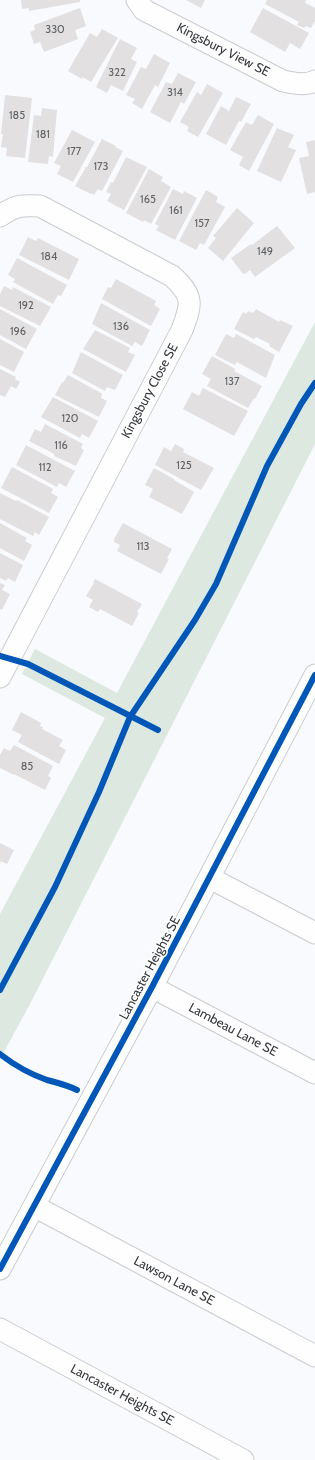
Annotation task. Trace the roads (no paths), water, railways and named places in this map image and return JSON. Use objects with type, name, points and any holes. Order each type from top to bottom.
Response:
[{"type":"street","name":"Kingsbury View SE","points":[[137,0],[144,10],[283,81],[297,84],[315,81]]},
{"type":"street","name":"Kingsbury Close SE","points":[[0,216],[12,207],[25,205],[40,206],[172,276],[182,285],[190,301],[188,313],[182,330],[0,677]]},
{"type":"street","name":"Lancaster Heights SE","points":[[0,1269],[210,878],[315,675]]},
{"type":"street","points":[[210,878],[315,933]]},
{"type":"street","name":"Lambeau Lane SE","points":[[152,987],[315,1073]]},
{"type":"street","name":"Lawson Lane SE","points":[[34,1206],[315,1356]]},
{"type":"street","name":"Lancaster Heights SE","points":[[0,1329],[244,1460]]}]
